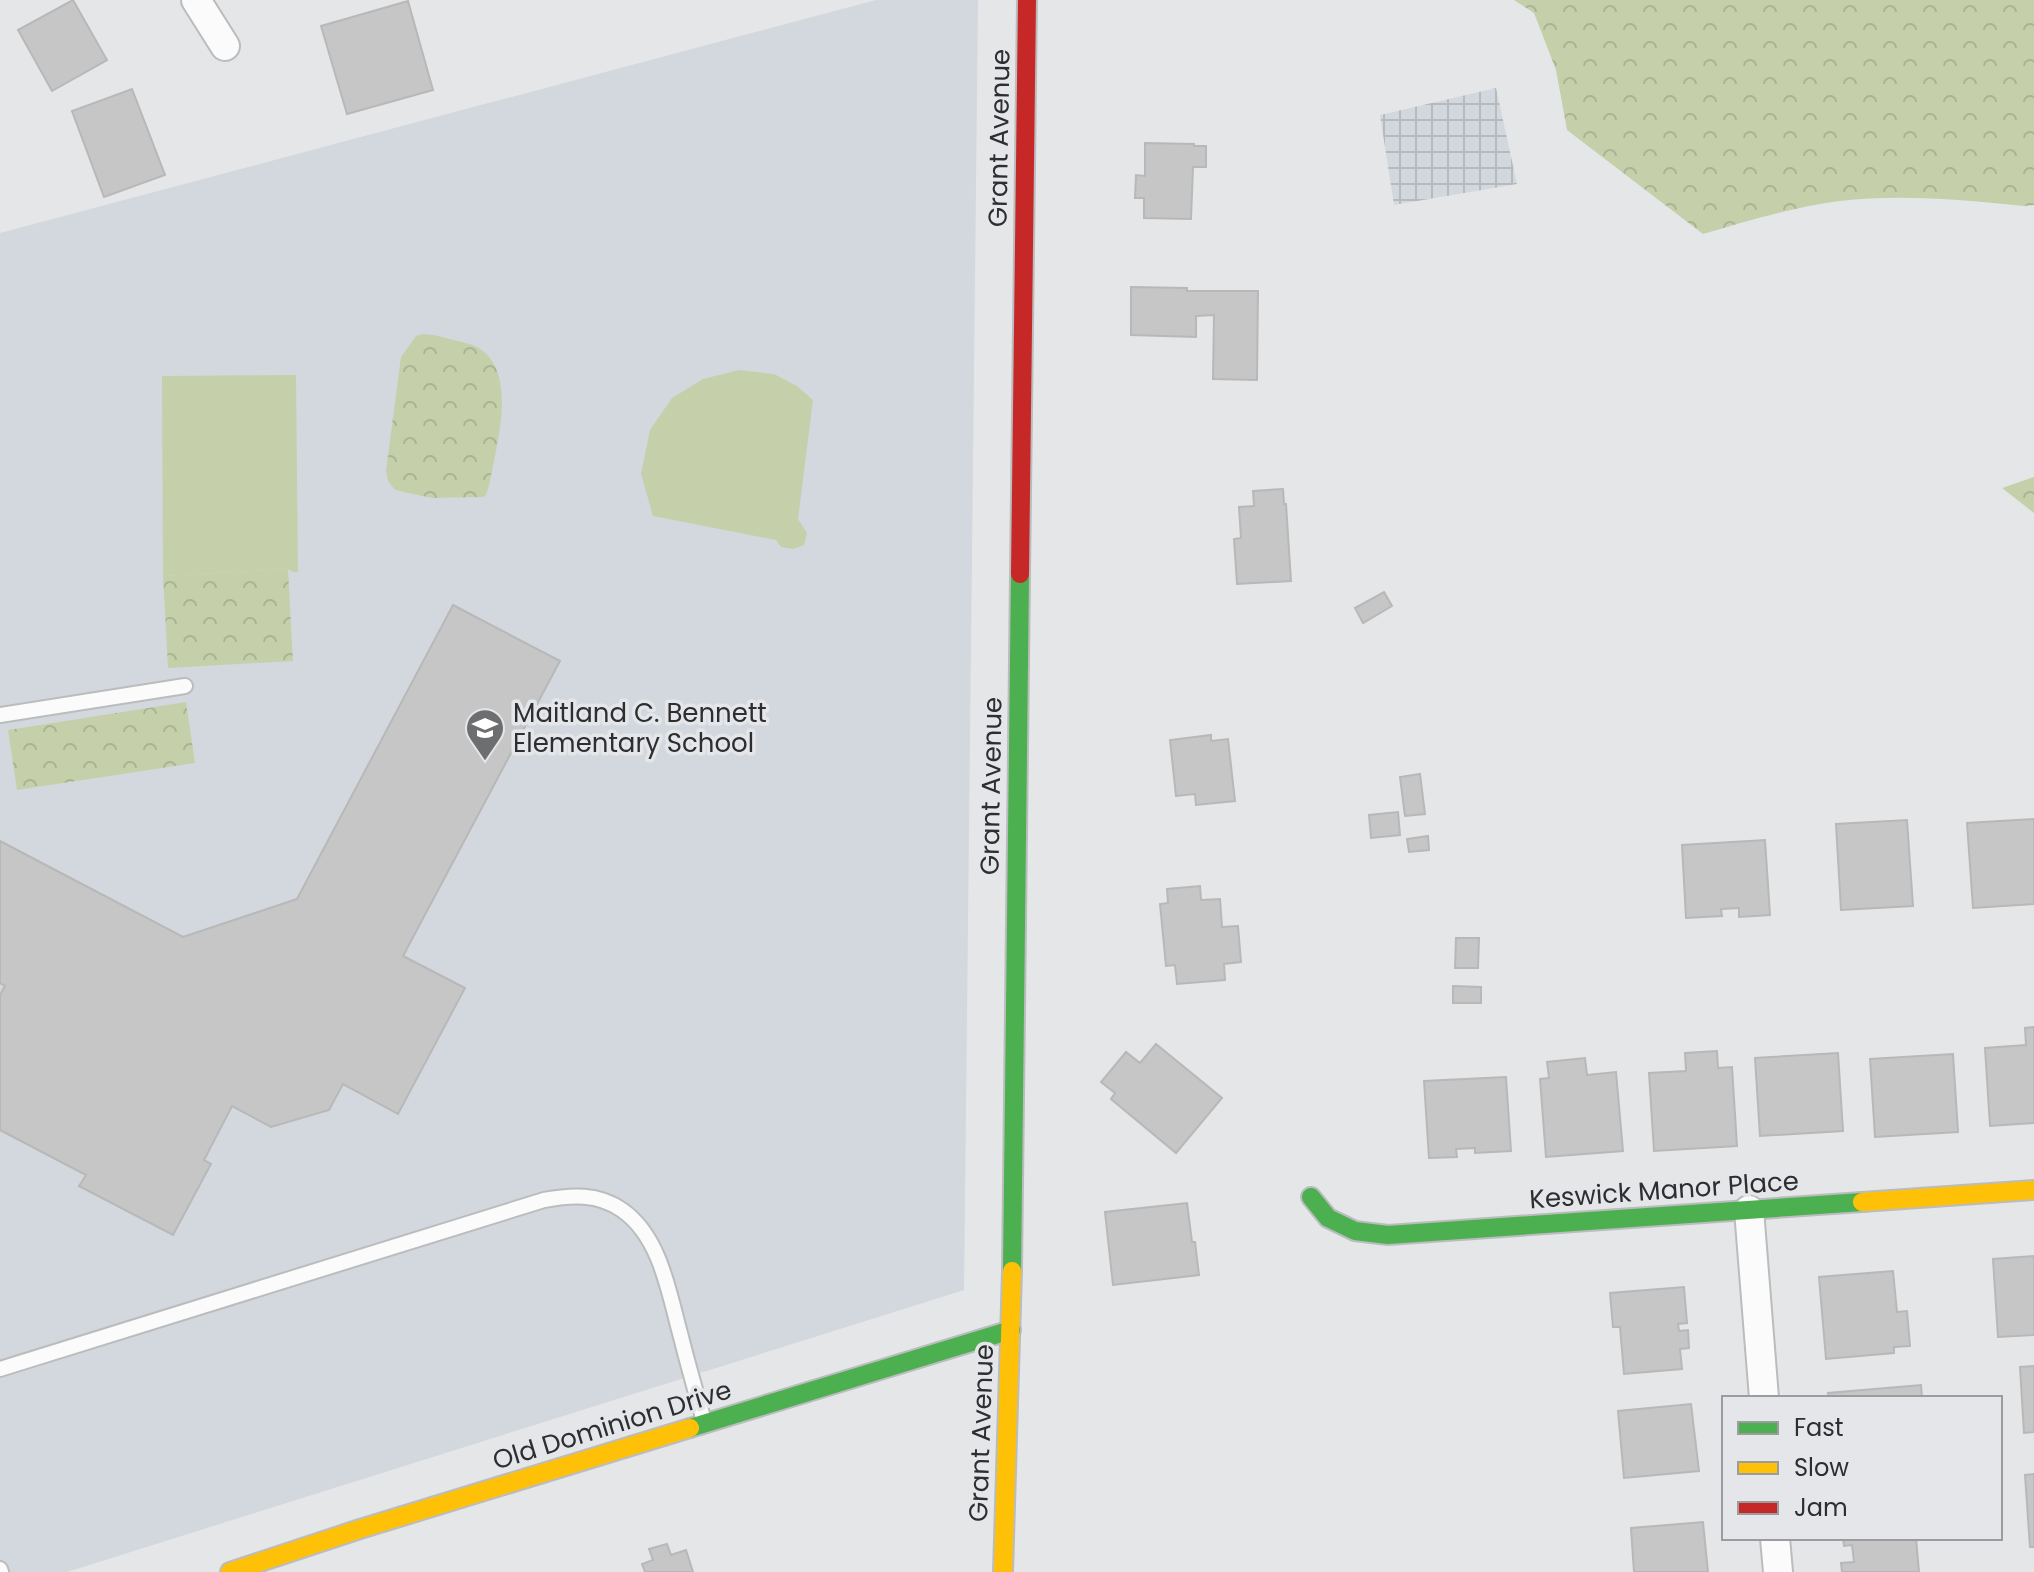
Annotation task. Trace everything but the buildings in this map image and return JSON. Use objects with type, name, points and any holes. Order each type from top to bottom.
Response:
[{"type":"street","points":[[196,0],[225,46]]},
{"type":"street","name":"Grant Avenue","points":[[1003,1572],[1011,1330],[1027,0]]},
{"type":"street","name":"Keswick Manor Place","points":[[1311,1197],[1328,1218],[1355,1231],[1388,1235],[2034,1190]]},
{"type":"street","points":[[1749,1210],[1764,1396]]},
{"type":"street","name":"Old Dominion Drive","points":[[230,1572],[360,1529],[1011,1330]]},
{"type":"street","points":[[1775,1540],[1778,1572]]},
{"type":"lane","points":[[0,715],[185,686]]},
{"type":"lane","points":[[0,1369],[544,1200],[569,1195],[607,1202],[622,1210],[642,1229],[656,1254],[705,1425]]},
{"type":"shaded area","name":"Maitland C. Bennett Elementary School","points":[[876,0],[978,0],[964,1290],[67,1572],[0,1572],[0,233]]},
{"type":"shaded area","points":[[1496,88],[1517,184],[1394,205],[1380,115]]},
{"type":"green space","points":[[1514,0],[2034,0],[2034,205],[1886,198],[1840,201],[1771,215],[1703,234],[1567,130],[1556,70],[1534,13]]},
{"type":"green space","points":[[423,334],[480,349],[493,363],[499,378],[502,413],[490,482],[483,497],[432,498],[395,490],[388,481],[386,471],[401,357],[416,336]]},
{"type":"green space","points":[[739,370],[774,374],[797,386],[813,400],[798,519],[807,533],[804,545],[793,549],[781,547],[776,540],[653,516],[641,474],[650,430],[672,398],[703,379]]},
{"type":"green space","points":[[296,375],[298,572],[288,569],[163,576],[162,376]]},
{"type":"green space","points":[[2034,477],[2034,513],[2002,488]]},
{"type":"green space","points":[[288,569],[293,661],[168,668],[163,576]]},
{"type":"green space","points":[[186,702],[195,763],[17,790],[8,730]]},
{"type":"traffic: fast","points":[[1012,1271],[1020,574]]},
{"type":"traffic: fast","points":[[1311,1197],[1328,1218],[1355,1231],[1388,1235],[1862,1202]]},
{"type":"traffic: fast","points":[[690,1428],[1011,1330]]},
{"type":"traffic: slow","points":[[1862,1202],[2034,1190]]},
{"type":"traffic: slow","points":[[1003,1572],[1012,1271]]},
{"type":"traffic: slow","points":[[230,1572],[690,1428]]},
{"type":"traffic: jam","points":[[1020,574],[1027,0]]},
{"type":"place","name":"Maitland C. Bennett Elementary School","points":[[485,762]]}]
